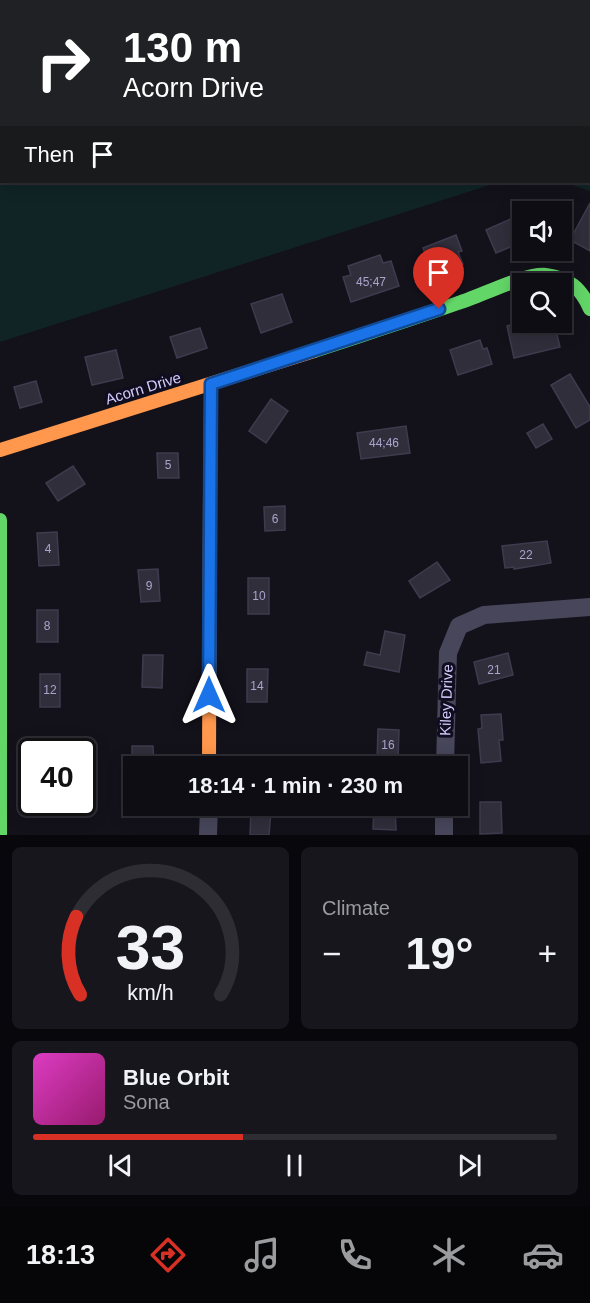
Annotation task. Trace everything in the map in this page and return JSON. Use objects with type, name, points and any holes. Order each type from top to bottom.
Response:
[{"type":"street","name":"Acorn Drive","points":[[0,450],[211,384],[543,274],[565,279],[583,293],[590,309]]},
{"type":"street","points":[[209,756],[211,384]]},
{"type":"street","points":[[0,520],[0,835]]},
{"type":"street","name":"Kiley Drive","points":[[445,756],[447,653],[459,626],[484,615],[590,607]]},
{"type":"street","points":[[208,835],[209,816]]},
{"type":"street","points":[[444,816],[444,835]]},
{"type":"green space","points":[[0,183],[496,183],[0,342]]},
{"type":"green space","points":[[566,183],[590,183],[590,191]]},
{"type":"building","points":[[590,203],[590,251],[572,241],[572,236]]},
{"type":"building","points":[[512,218],[512,246],[496,253],[486,230]]},
{"type":"building","points":[[456,235],[462,251],[458,252],[463,264],[433,275],[423,248]]},
{"type":"building","points":[[380,255],[383,263],[391,261],[399,286],[351,302],[343,277],[351,275],[348,266]]},
{"type":"building","points":[[282,294],[292,322],[261,333],[251,304]]},
{"type":"building","points":[[512,324],[512,333],[557,333],[560,347],[514,358],[507,326]]},
{"type":"building","points":[[200,328],[207,348],[177,358],[170,337]]},
{"type":"building","points":[[480,340],[483,349],[487,348],[492,364],[458,375],[450,350]]},
{"type":"building","points":[[116,350],[123,378],[92,385],[85,357]]},
{"type":"building","points":[[570,374],[590,407],[590,420],[576,428],[551,385]]},
{"type":"building","points":[[36,381],[42,402],[20,408],[14,387]]},
{"type":"building","points":[[271,399],[288,411],[266,443],[249,431]]},
{"type":"building","points":[[543,424],[552,439],[536,448],[527,433]]},
{"type":"building","points":[[406,426],[410,453],[361,459],[357,433]]},
{"type":"building","points":[[157,453],[178,453],[179,478],[158,478]]},
{"type":"building","points":[[73,466],[85,484],[58,501],[46,483]]},
{"type":"building","points":[[285,506],[285,530],[265,531],[264,507]]},
{"type":"building","points":[[57,532],[59,565],[39,566],[37,533]]},
{"type":"building","points":[[547,541],[551,563],[514,569],[514,567],[505,568],[502,546]]},
{"type":"building","points":[[437,562],[450,580],[420,598],[409,581]]},
{"type":"building","points":[[158,569],[160,601],[141,602],[138,570]]},
{"type":"building","points":[[248,578],[269,578],[269,614],[248,614]]},
{"type":"building","points":[[37,610],[58,610],[58,642],[37,642]]},
{"type":"building","points":[[385,631],[405,635],[399,672],[364,665],[367,652],[380,655]]},
{"type":"building","points":[[508,653],[513,675],[479,684],[474,662]]},
{"type":"building","points":[[143,655],[163,655],[162,688],[142,687]]},
{"type":"building","points":[[247,669],[268,669],[267,702],[247,702]]},
{"type":"building","points":[[40,674],[60,674],[60,707],[40,707]]},
{"type":"building","points":[[501,714],[503,740],[499,740],[501,761],[481,763],[478,729],[482,728],[481,715]]},
{"type":"building","points":[[378,729],[399,730],[398,756],[377,756]]},
{"type":"building","points":[[132,746],[153,746],[154,756],[132,756]]},
{"type":"building","points":[[480,802],[501,802],[502,833],[480,834]]},
{"type":"building","points":[[251,816],[271,816],[269,835],[250,835]]},
{"type":"building","points":[[374,816],[395,816],[396,830],[373,829]]},
{"type":"traffic: fast","points":[[314,351],[538,275],[554,276],[573,285],[583,295],[590,309]]},
{"type":"traffic: fast","points":[[0,520],[0,835]]},
{"type":"traffic: slow","points":[[0,450],[314,351]]},
{"type":"traffic: slow","points":[[209,756],[210,492]]},
{"type":"traffic: jam","points":[[210,492],[211,384]]},
{"type":"route","points":[[209,695],[211,384],[439,309]]}]
